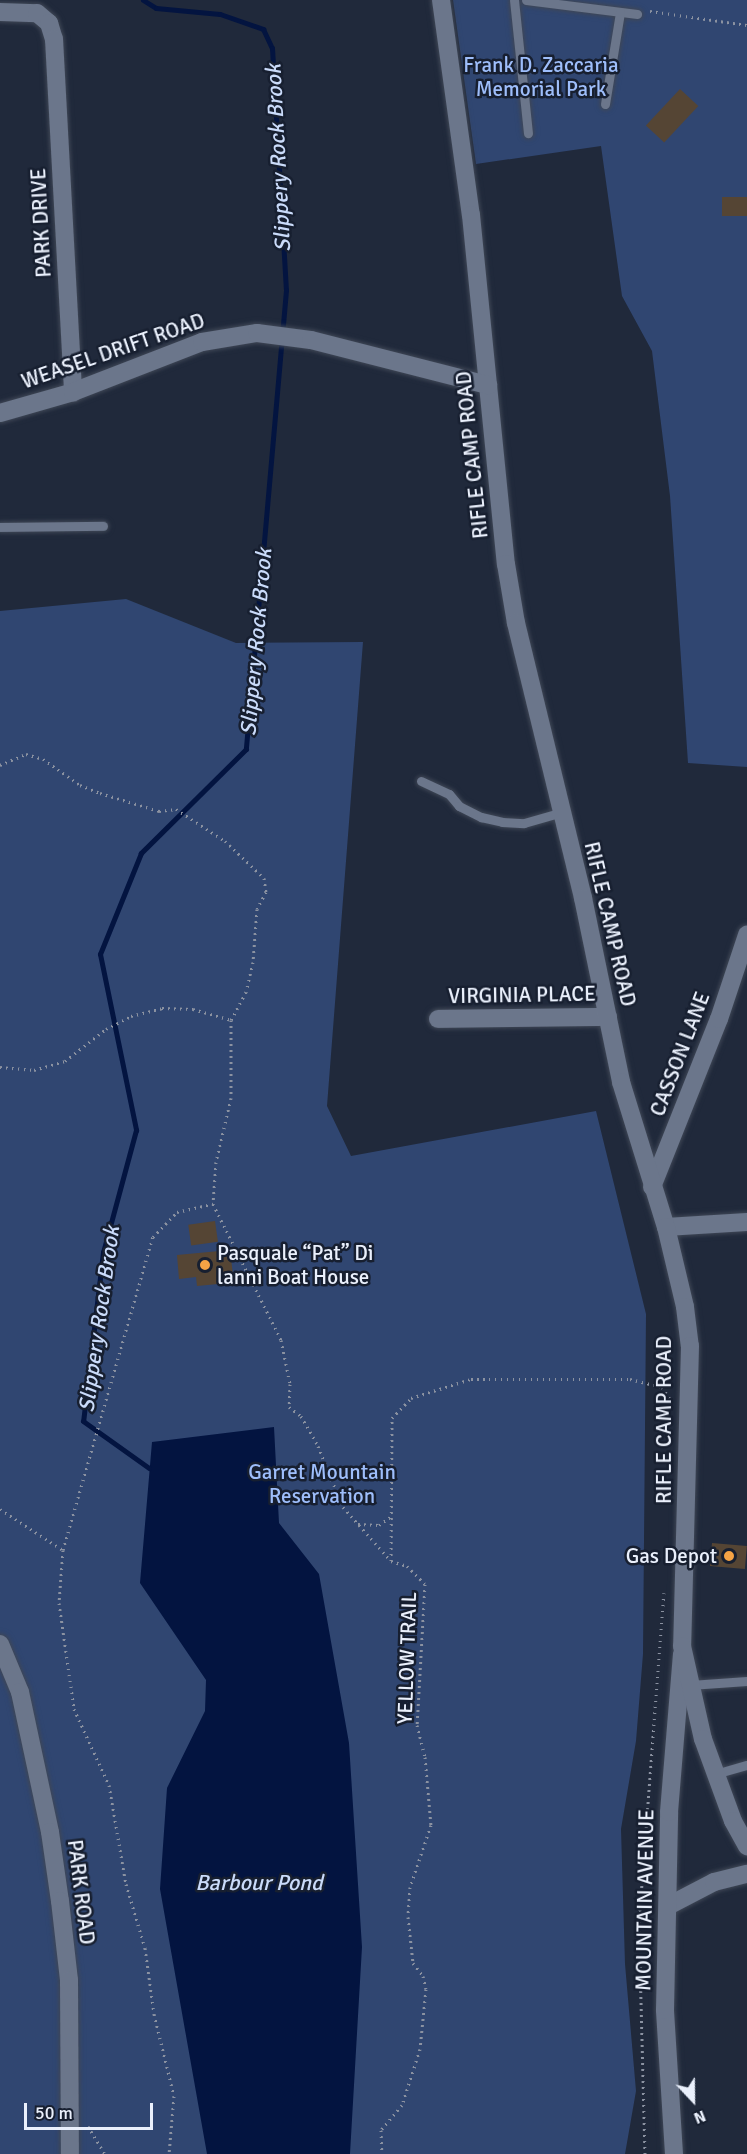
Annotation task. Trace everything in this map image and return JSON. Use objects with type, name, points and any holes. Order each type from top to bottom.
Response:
[{"type":"street","name":"RIFLE CAMP ROAD","points":[[441,0],[471,215],[506,564],[621,1082],[666,1227],[690,1346],[682,1646],[714,1774],[747,1846]]},
{"type":"street","name":"PARK DRIVE","points":[[0,12],[29,12],[44,18],[54,39],[73,392]]},
{"type":"street","name":"WEASEL DRIFT ROAD","points":[[0,413],[73,392],[202,342],[257,333],[311,340],[488,385]]},
{"type":"street","name":"CASSON LANE","points":[[652,1187],[719,1019],[747,935]]},
{"type":"street","name":"VIRGINIA PLACE","points":[[438,1019],[608,1017]]},
{"type":"street","points":[[666,1227],[747,1222]]},
{"type":"street","name":"PARK ROAD","points":[[0,1644],[20,1692],[50,1832],[60,1901],[69,1980],[70,2154]]},
{"type":"street","name":"MOUNTAIN AVENUE","points":[[674,2154],[665,2010],[669,1812],[682,1646]]},
{"type":"street","points":[[668,1906],[714,1882],[747,1874]]},
{"type":"lane","points":[[514,0],[528,133]]},
{"type":"lane","points":[[526,0],[620,12],[639,12]]},
{"type":"lane","points":[[604,104],[620,12]]},
{"type":"lane","points":[[0,527],[103,526]]},
{"type":"lane","points":[[421,781],[449,794],[459,806],[481,817],[502,822],[524,823],[562,812]]},
{"type":"lane","points":[[690,1685],[747,1681]]},
{"type":"lane","points":[[714,1774],[747,1765]]},
{"type":"path","points":[[639,12],[747,25]]},
{"type":"path","points":[[0,765],[26,754],[43,759],[80,785],[100,793],[159,811],[176,809],[225,841],[264,878],[266,892],[257,909],[253,962],[246,992],[231,1020],[231,1098],[216,1162],[213,1204],[177,1212],[153,1237],[63,1550],[59,1603],[74,1709],[110,1785],[126,1884],[145,1948],[154,2014],[174,2096],[169,2154]]},
{"type":"path","points":[[0,1067],[34,1070],[64,1061],[106,1029],[131,1016],[162,1008],[193,1009],[231,1020]]},
{"type":"path","name":"YELLOW TRAIL","points":[[213,1204],[281,1340],[290,1384],[289,1407],[301,1416],[343,1507],[391,1561],[407,1566],[425,1584],[417,1725],[425,1757],[431,1825],[410,1887],[408,1917],[413,1964],[423,1976],[426,1989],[420,2049],[402,2105],[381,2130],[382,2154]]},
{"type":"path","points":[[391,1561],[393,1418],[411,1398],[471,1379],[630,1379],[662,1387],[676,1407]]},
{"type":"path","points":[[0,1509],[63,1550]]},
{"type":"path","points":[[357,1524],[379,1526],[392,1516]]},
{"type":"path","points":[[645,2154],[639,1923],[665,1581]]},
{"type":"green space","name":"Frank D. Zaccaria Memorial Park","points":[[453,0],[747,0],[747,767],[688,763],[670,496],[652,351],[622,296],[601,146],[476,164]]},
{"type":"green space","name":"Garret Mountain Reservation","points":[[126,599],[236,643],[363,642],[327,1106],[351,1156],[596,1111],[646,1314],[643,1654],[636,1741],[621,1829],[625,1964],[636,2091],[625,2154],[0,2154],[0,611]]},
{"type":"water","name":"Barbour Pond","points":[[274,1427],[279,1523],[319,1574],[349,1743],[362,1947],[350,2154],[207,2154],[160,1889],[167,1788],[205,1711],[206,1680],[140,1583],[152,1442]]},
{"type":"building","points":[[680,89],[698,106],[664,143],[646,126]]},
{"type":"building","points":[[722,197],[747,197],[747,216],[722,216]]},
{"type":"building","points":[[215,1221],[218,1242],[191,1246],[188,1225]]},
{"type":"building","name":"Pasquale “Pat” Di lanni Boat House","points":[[230,1250],[233,1275],[217,1276],[218,1284],[197,1286],[196,1277],[179,1279],[177,1255]]},
{"type":"building","name":"Gas Depot","points":[[712,1543],[747,1546],[745,1569],[710,1566]]},
{"type":"waterway","name":"Slippery Rock Brook","points":[[143,0],[156,8],[220,14],[263,29],[272,48],[286,290],[246,749],[141,853],[100,954],[136,1130],[103,1252],[83,1421],[149,1468]]},
{"type":"place","name":"Pasquale “Pat” Di lanni Boat House","points":[[205,1265]]},
{"type":"place","name":"Gas Depot","points":[[729,1556]]}]
